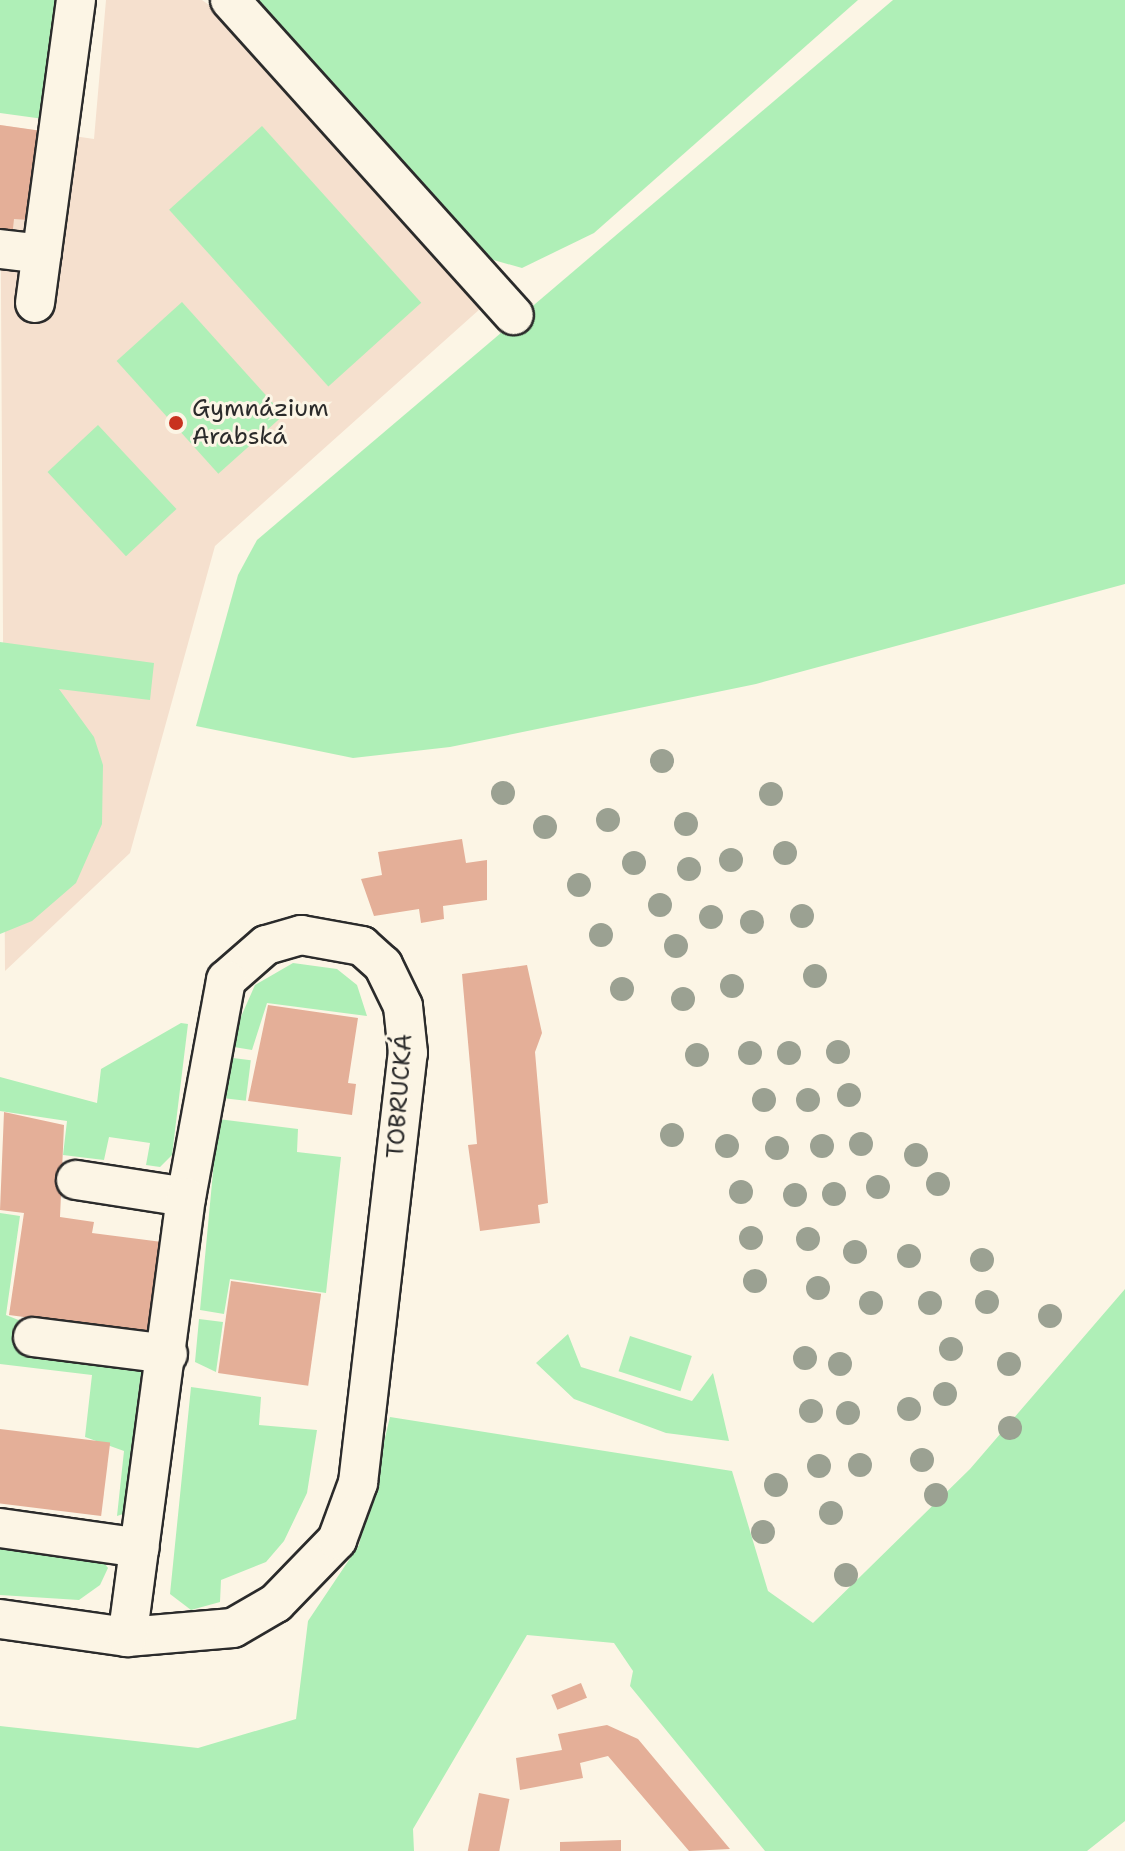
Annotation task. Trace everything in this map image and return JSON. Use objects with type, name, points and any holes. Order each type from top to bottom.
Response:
[{"type":"street","points":[[35,303],[76,0]]},
{"type":"street","points":[[230,0],[514,315]]},
{"type":"street","points":[[0,249],[42,254]]},
{"type":"street","name":"TOBRUCKÁ","points":[[0,1619],[127,1637],[233,1628],[276,1603],[337,1540],[358,1483],[408,1053],[403,1006],[383,965],[362,946],[301,935],[266,945],[226,980],[186,1197],[168,1354],[127,1637]]},
{"type":"street","points":[[76,1180],[186,1197]]},
{"type":"street","points":[[33,1337],[168,1354]]},
{"type":"street","points":[[0,1528],[140,1548]]},
{"type":"shaded area","name":"Gymnázium Arabská","points":[[106,0],[202,0],[233,22],[490,300],[215,546],[130,853],[5,971],[0,125],[94,139]]},
{"type":"green space","points":[[0,0],[66,0],[51,120],[0,113]]},
{"type":"green space","points":[[244,0],[858,0],[594,233],[522,268],[490,259],[449,227]]},
{"type":"green space","points":[[893,0],[1125,0],[1125,584],[756,684],[450,747],[353,758],[196,726],[238,575],[257,540]]},
{"type":"green space","points":[[262,126],[421,303],[328,387],[169,210]]},
{"type":"green space","points":[[182,302],[284,415],[218,474],[117,361]]},
{"type":"green space","points":[[98,425],[176,509],[126,556],[48,472]]},
{"type":"green space","points":[[0,642],[154,663],[150,700],[59,689],[94,737],[103,765],[102,824],[76,883],[32,921],[0,934]]},
{"type":"green space","points":[[293,963],[337,969],[357,985],[367,1016],[267,1003],[252,1050],[228,1046],[255,985]]},
{"type":"green space","points":[[181,1023],[188,1024],[172,1155],[160,1167],[146,1165],[150,1143],[109,1137],[104,1160],[63,1155],[67,1121],[0,1111],[0,1077],[97,1103],[101,1069]]},
{"type":"green space","points":[[225,1057],[251,1060],[246,1101],[220,1098]]},
{"type":"green space","points":[[218,1119],[298,1129],[297,1152],[341,1157],[326,1293],[230,1279],[224,1314],[200,1310]]},
{"type":"green space","points":[[0,1213],[20,1216],[6,1315],[21,1321],[19,1342],[142,1366],[123,1514],[117,1516],[124,1451],[85,1437],[92,1375],[0,1364]]},
{"type":"green space","points":[[1125,1289],[1125,1821],[1087,1851],[765,1851],[630,1686],[633,1671],[614,1643],[527,1635],[413,1829],[414,1851],[0,1851],[0,1726],[198,1748],[296,1719],[308,1621],[359,1545],[390,1417],[732,1471],[768,1591],[813,1623],[970,1469]]},
{"type":"green space","points":[[199,1319],[223,1322],[216,1372],[195,1362]]},
{"type":"green space","points":[[568,1334],[581,1367],[692,1401],[713,1373],[729,1441],[666,1433],[574,1399],[536,1363]]},
{"type":"green space","points":[[630,1336],[692,1356],[680,1391],[619,1371]]},
{"type":"green space","points":[[191,1387],[261,1397],[259,1425],[317,1430],[307,1493],[284,1541],[266,1562],[221,1580],[220,1602],[191,1610],[170,1594]]},
{"type":"green space","points":[[0,1545],[101,1559],[108,1568],[100,1585],[79,1600],[0,1595]]},
{"type":"building","points":[[0,125],[42,131],[29,220],[14,219],[12,238],[0,237]]},
{"type":"building","points":[[462,839],[466,863],[487,860],[487,900],[443,906],[444,919],[421,923],[419,909],[374,916],[361,879],[382,875],[378,852]]},
{"type":"building","points":[[527,965],[542,1033],[535,1052],[548,1203],[538,1205],[540,1223],[480,1231],[468,1145],[477,1144],[462,974]]},
{"type":"building","points":[[268,1005],[358,1018],[348,1083],[356,1084],[352,1115],[248,1101]]},
{"type":"building","points":[[4,1112],[64,1125],[60,1217],[94,1222],[92,1233],[162,1242],[149,1334],[9,1315],[24,1213],[0,1210]]},
{"type":"building","points":[[231,1281],[321,1294],[308,1386],[218,1373]]},
{"type":"building","points":[[0,1429],[110,1443],[101,1516],[0,1504]]},
{"type":"building","points":[[581,1683],[587,1698],[557,1710],[551,1695]]},
{"type":"building","points":[[607,1725],[638,1739],[730,1849],[689,1851],[608,1756],[580,1763],[583,1778],[520,1790],[516,1758],[562,1750],[558,1734]]},
{"type":"building","points":[[479,1793],[509,1799],[499,1851],[468,1851]]},
{"type":"building","points":[[621,1840],[621,1851],[560,1851],[560,1842]]},
{"type":"place","name":"Gymnázium Arabská","points":[[176,423]]}]
